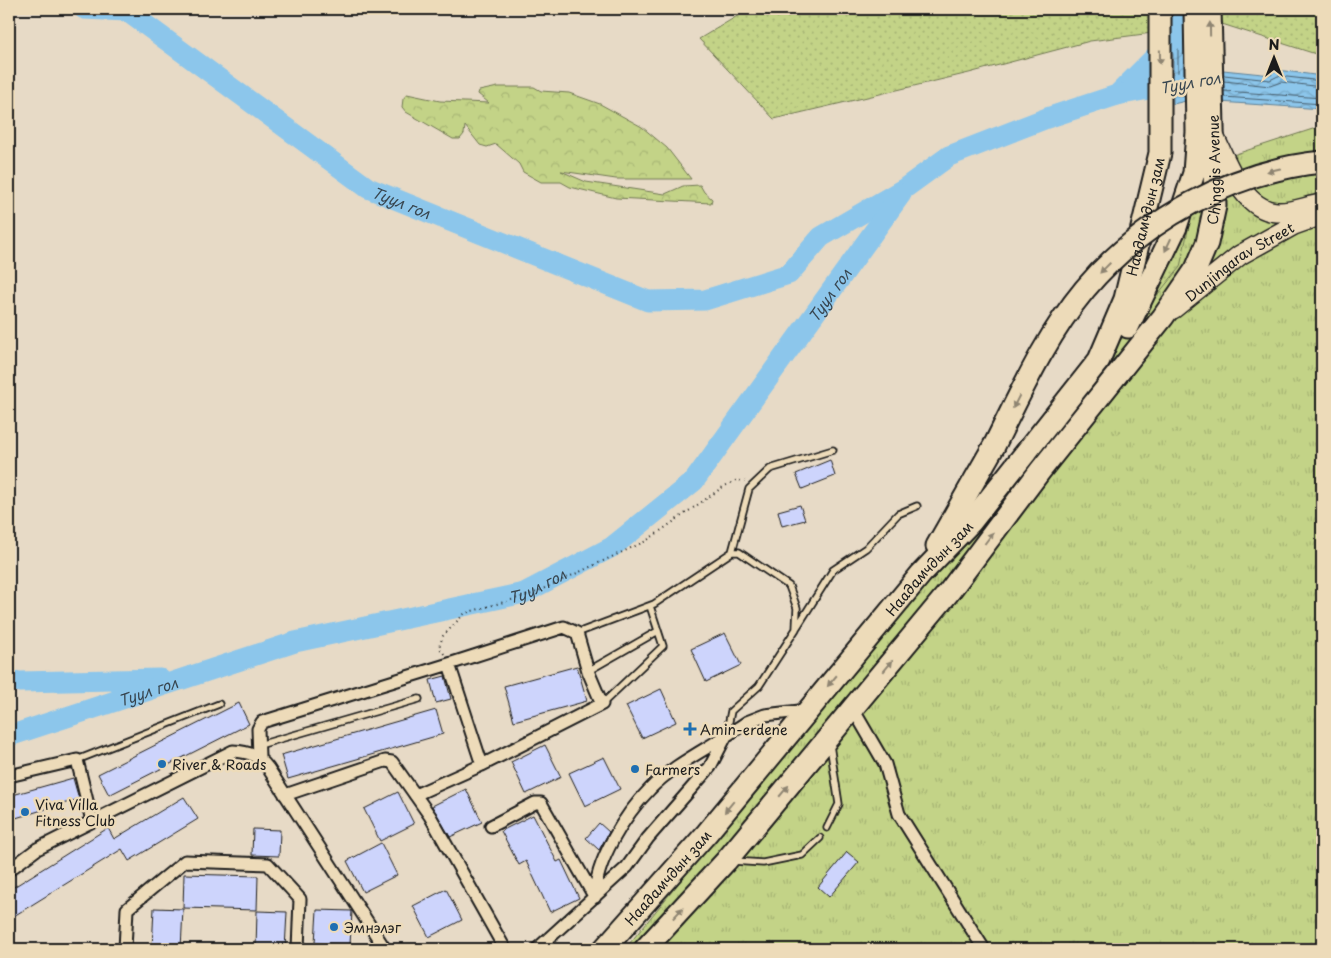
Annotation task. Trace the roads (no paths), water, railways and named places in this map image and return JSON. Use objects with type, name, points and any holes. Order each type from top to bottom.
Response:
[{"type":"highway","name":"Наадамчдын зам","points":[[604,949],[701,840],[921,574],[971,522],[1099,360],[1113,331],[1125,299],[1160,153],[1160,9]]},
{"type":"highway","points":[[1023,458],[1106,364],[1119,344],[1172,235],[1190,189],[1204,131],[1194,9]]},
{"type":"highway","name":"Chinggis Avenue","points":[[1162,317],[1196,269],[1207,243],[1215,206],[1204,131],[1210,9]]},
{"type":"highway","points":[[921,574],[994,446],[1040,355],[1061,322],[1085,290],[1123,251],[1170,216],[1218,190],[1250,176],[1322,162]]},
{"type":"highway","name":"Наадамчдын зам","points":[[644,949],[726,861],[949,592],[1040,471],[1162,317]]},
{"type":"main road","name":"Dunjingarav Street","points":[[1204,131],[1243,190],[1257,205],[1267,210],[1278,212],[1322,204]]},
{"type":"main road","name":"Dunjingarav Street","points":[[1162,317],[1240,254],[1294,226],[1322,215]]},
{"type":"street","points":[[385,949],[259,757],[258,729],[262,722],[564,627],[577,633],[588,671],[602,704],[482,765],[415,795]]},
{"type":"street","points":[[449,664],[482,765]]},
{"type":"street","points":[[853,709],[885,764],[899,814],[984,949]]},
{"type":"street","points":[[595,897],[598,872],[616,834],[650,789],[681,764],[747,722],[766,716],[808,710]]},
{"type":"street","points":[[537,949],[626,867],[648,838],[710,767],[726,736]]},
{"type":"street","points":[[9,870],[37,849],[233,751],[246,752],[259,757]]},
{"type":"street","points":[[9,776],[77,760],[92,821]]},
{"type":"street","points":[[285,795],[385,760],[392,762],[434,824],[505,949]]},
{"type":"street","points":[[491,826],[535,803],[541,803],[595,897]]},
{"type":"street","points":[[125,949],[127,910],[184,861],[268,864],[300,899],[298,949]]},
{"type":"lane","points":[[732,552],[749,489],[770,470],[833,450]]},
{"type":"lane","points":[[726,736],[731,712],[759,686],[833,570],[866,548],[898,514],[917,506]]},
{"type":"lane","points":[[577,633],[650,606],[732,552],[739,552],[789,586],[797,608],[796,629]]},
{"type":"lane","points":[[602,704],[612,692],[660,651],[663,646],[650,606]]},
{"type":"lane","points":[[588,671],[658,631]]},
{"type":"lane","points":[[259,745],[419,699]]},
{"type":"lane","points":[[77,760],[219,704]]},
{"type":"lane","points":[[827,828],[838,804],[829,738]]},
{"type":"lane","points":[[726,861],[763,863],[802,855],[820,838]]},
{"type":"water","points":[[1173,9],[1191,9],[1194,67],[1272,75],[1270,69],[1322,76],[1322,109],[1190,100],[1173,104]]},
{"type":"waterway","name":"Туул гол","points":[[84,9],[127,11]]},
{"type":"waterway","name":"Туул гол","points":[[124,9],[368,188],[648,301],[705,300],[789,274],[821,237],[905,188],[949,156],[1047,118],[1117,95],[1175,37],[1177,9]]},
{"type":"waterway","name":"Туул гол","points":[[1117,95],[1201,79]]},
{"type":"waterway","name":"Туул гол","points":[[9,736],[295,642],[524,593],[612,547],[694,481],[901,194]]},
{"type":"waterway","points":[[9,680],[20,682],[160,679]]},
{"type":"place","name":"Amin-erdene","points":[[690,729]]},
{"type":"place","name":"River & Roads","points":[[162,764]]},
{"type":"place","name":"Farmers","points":[[635,769]]},
{"type":"place","name":"Viva Villa Fitness Club","points":[[25,812]]},
{"type":"place","name":"Эмнэлэг","points":[[334,927]]}]
